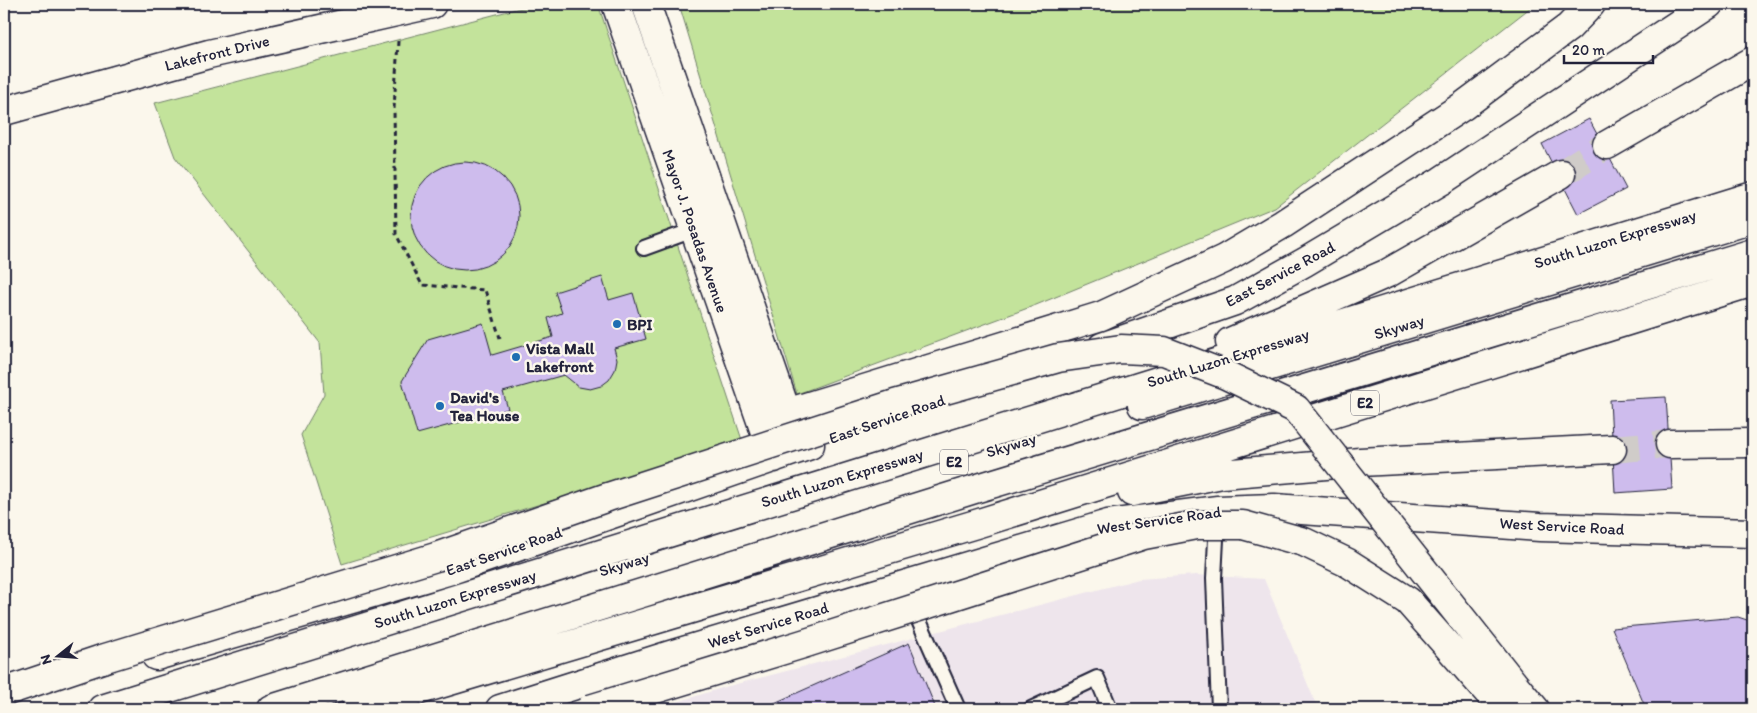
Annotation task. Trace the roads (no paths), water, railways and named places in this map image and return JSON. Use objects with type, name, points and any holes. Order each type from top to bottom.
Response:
[{"type":"main road","name":"Lakefront Drive","points":[[4,111],[209,54],[432,4]]},
{"type":"main road","name":"Mayor J. Posadas Avenue","points":[[616,4],[774,458]]},
{"type":"main road","name":"Mayor J. Posadas Avenue","points":[[646,4],[799,449]]},
{"type":"main road","points":[[761,421],[1101,316],[1224,259],[1284,224],[1463,106],[1569,27],[1591,4]]},
{"type":"main road","name":"East Service Road","points":[[4,701],[451,570],[1010,376],[1179,322],[1236,301],[1441,181],[1709,4]]},
{"type":"main road","points":[[1607,145],[1753,61]]},
{"type":"main road","points":[[1105,396],[1388,273],[1561,174]]},
{"type":"main road","name":"South Luzon Expressway","points":[[102,709],[1753,196]]},
{"type":"main road","name":"Skyway","points":[[156,709],[951,463],[1753,219]]},
{"type":"main road","name":"Skyway","points":[[271,709],[978,488],[1753,252]]},
{"type":"main road","name":"E2","points":[[356,709],[976,524],[1753,282]]},
{"type":"main road","points":[[4,692],[102,658],[436,556],[608,497],[895,404],[1058,358],[1121,349],[1164,351],[1226,375],[1296,409],[1535,709]]},
{"type":"main road","points":[[786,413],[861,428]]},
{"type":"main road","points":[[1670,444],[1753,443]]},
{"type":"main road","points":[[976,524],[1222,474],[1360,462],[1612,449]]},
{"type":"main road","name":"West Service Road","points":[[500,709],[903,584],[1108,524],[1218,510],[1274,508],[1540,527],[1753,533]]},
{"type":"main road","points":[[590,709],[812,642],[1144,535],[1196,525],[1243,525],[1304,542],[1348,563],[1408,601],[1503,709]]},
{"type":"lane","points":[[644,248],[695,229],[721,222]]},
{"type":"lane","points":[[1218,510],[1214,578],[1219,709]]},
{"type":"lane","points":[[903,584],[958,709]]},
{"type":"lane","points":[[1031,709],[1097,678],[1110,709]]},
{"type":"tunnel","points":[[1561,174],[1607,145]]},
{"type":"tunnel","points":[[1612,449],[1670,444]]},
{"type":"place","name":"BPI","points":[[617,324]]},
{"type":"place","name":"Vista Mall Lakefront","points":[[516,357]]},
{"type":"place","name":"David's Tea House","points":[[440,406]]}]
